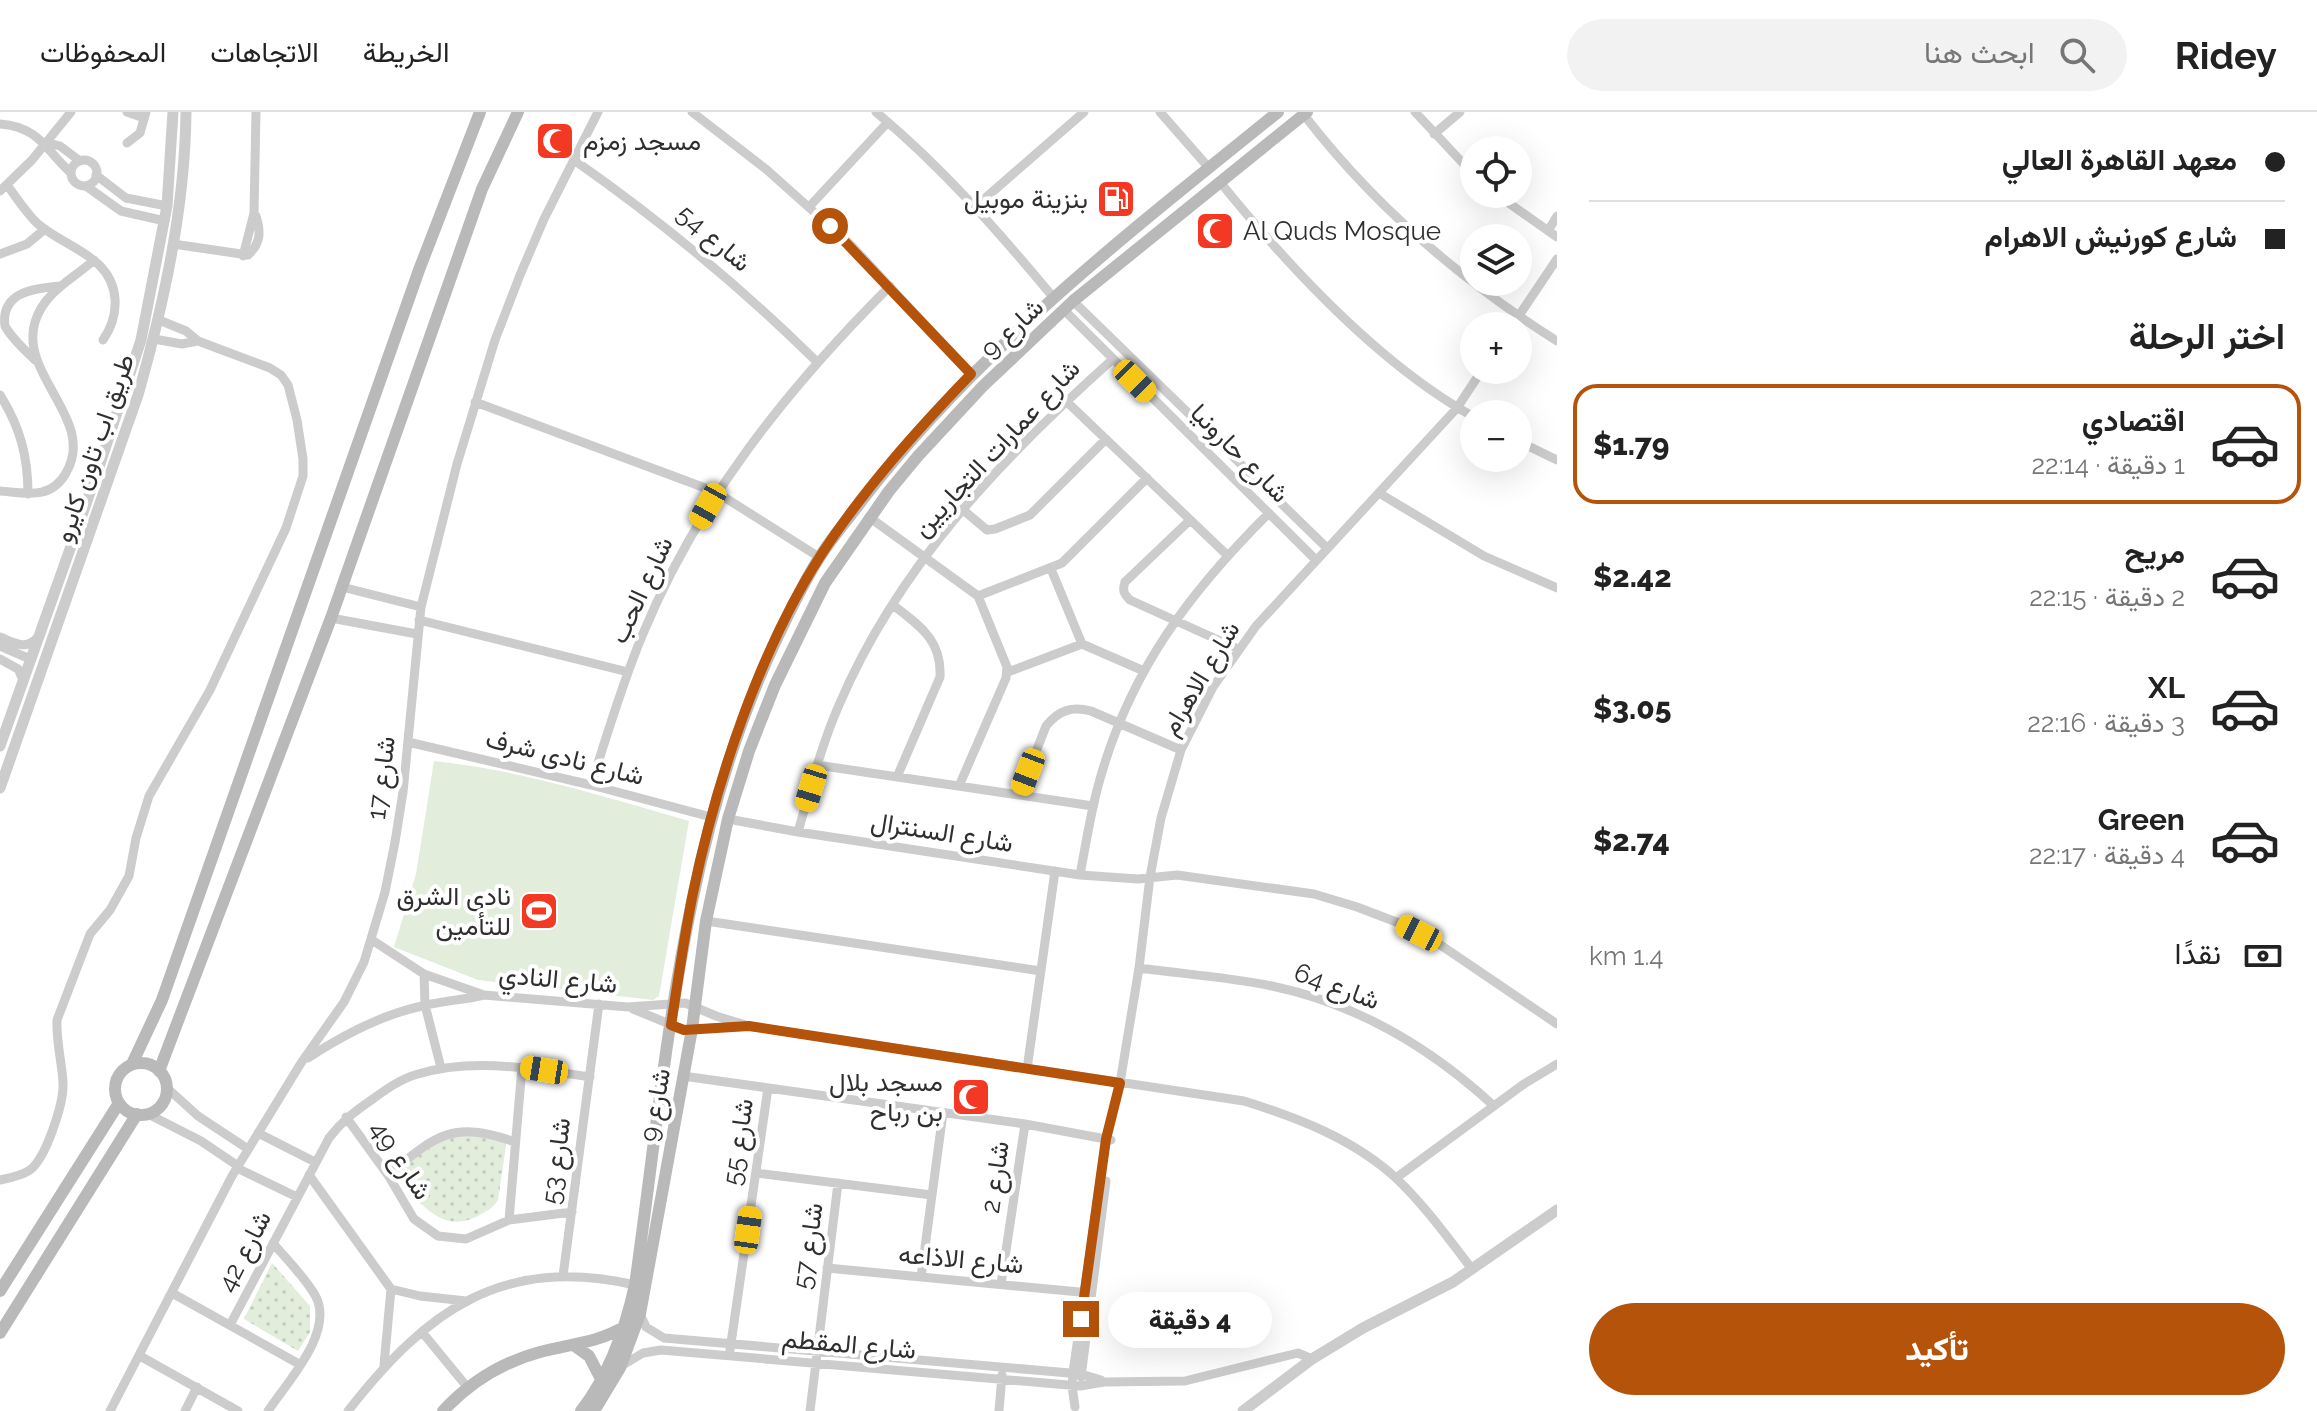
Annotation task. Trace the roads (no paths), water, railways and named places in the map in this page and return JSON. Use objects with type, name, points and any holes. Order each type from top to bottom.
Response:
[{"type":"main road","points":[[132,1064],[162,1000],[414,285],[480,112]]},
{"type":"main road","points":[[159,1071],[331,618],[482,189],[518,112]]},
{"type":"main road","name":"شارع 9","points":[[581,1411],[601,1379],[624,1327],[635,1285],[686,927],[711,817],[765,664],[819,557],[904,447],[971,374],[1053,297],[1278,112]]},
{"type":"main road","name":"شارع 9","points":[[594,1411],[620,1368],[640,1314],[692,1029],[706,921],[728,819],[749,751],[790,652],[825,583],[869,517],[947,423],[1068,305],[1306,113]]},
{"type":"main road","points":[[686,927],[693,936],[703,938]]},
{"type":"main road","points":[[0,1333],[142,1114],[162,1104],[166,1087],[159,1071],[147,1063],[132,1064],[123,1070],[117,1078],[115,1089],[119,1103],[127,1111],[142,1114]]},
{"type":"main road","points":[[0,1291],[119,1103]]},
{"type":"main road","points":[[443,1411],[490,1373],[523,1358],[600,1339],[624,1327]]},
{"type":"main road","points":[[575,1346],[589,1356],[601,1379]]},
{"type":"street","points":[[71,112],[32,160],[4,188],[34,220],[94,260],[110,279],[115,297],[114,318],[103,340]]},
{"type":"street","points":[[127,112],[145,115],[140,133],[127,143]]},
{"type":"street","name":"طريق اب تاون كايرو","points":[[0,746],[126,390],[146,317],[167,206],[173,112]]},
{"type":"street","name":"طريق اب تاون كايرو","points":[[0,788],[133,409],[154,339],[180,205],[186,112]]},
{"type":"street","points":[[0,124],[23,129],[45,142],[60,146],[80,161],[92,164],[96,175],[126,198],[167,206],[173,244],[243,256],[253,250],[260,235],[254,213],[256,112]]},
{"type":"street","name":"شارع 17","points":[[110,1411],[248,1149],[301,1063],[344,1002],[372,940],[395,842],[421,607],[475,402],[520,275],[598,112]]},
{"type":"street","points":[[692,112],[809,207],[890,286],[971,374]]},
{"type":"street","points":[[876,112],[918,148],[975,207],[1053,297]]},
{"type":"street","points":[[975,207],[1084,112]]},
{"type":"street","points":[[1160,112],[1209,168]]},
{"type":"street","points":[[1415,112],[1460,161]]},
{"type":"street","points":[[1434,134],[1460,112]]},
{"type":"street","points":[[1306,113],[1345,166],[1407,229],[1455,269],[1515,312]]},
{"type":"street","points":[[809,207],[888,122]]},
{"type":"street","points":[[45,142],[71,173],[74,182],[86,186],[121,211],[165,221]]},
{"type":"street","name":"شارع 54","points":[[574,160],[680,238],[750,298],[816,361]]},
{"type":"street","points":[[71,173],[80,161]]},
{"type":"street","points":[[86,186],[93,182],[96,175]]},
{"type":"street","points":[[1220,182],[1263,234],[1329,303],[1370,340],[1460,410]]},
{"type":"street","points":[[1516,208],[1557,237]]},
{"type":"street","points":[[1548,231],[1557,216]]},
{"type":"street","points":[[0,254],[27,244],[45,229]]},
{"type":"street","points":[[1521,312],[1557,259]]},
{"type":"street","points":[[37,362],[33,342],[35,322],[44,302],[94,260]]},
{"type":"street","points":[[0,491],[28,494],[47,492],[58,484],[71,464],[70,428],[37,362],[6,327],[3,311],[5,303],[17,292],[60,286]]},
{"type":"street","name":"شارع الحب","points":[[591,785],[628,672],[661,595],[716,492],[816,361],[890,286]]},
{"type":"street","name":"شارع حارونيا","points":[[1068,305],[1113,359],[1316,560]]},
{"type":"street","name":"شارع حارونيا","points":[[1068,305],[1327,548]]},
{"type":"street","points":[[0,1180],[26,1172],[38,1161],[60,1104],[63,1083],[56,1035],[57,1020],[90,934],[123,890],[149,796],[210,690],[286,528],[303,476],[297,420],[288,385],[281,375],[198,341],[186,331],[159,320]]},
{"type":"street","points":[[1532,324],[1557,341]]},
{"type":"street","points":[[154,339],[182,344],[198,341]]},
{"type":"street","name":"شارع عمارات التجاريين","points":[[798,832],[817,765],[847,686],[924,556],[962,509],[1066,401],[1113,359]]},
{"type":"street","name":"شارع الاهرام","points":[[1075,1409],[1109,1138],[1139,968],[1150,877],[1161,818],[1181,750],[1213,687],[1238,649],[1280,597],[1457,408],[1473,384]]},
{"type":"street","points":[[0,395],[24,447],[28,494]]},
{"type":"street","points":[[1066,401],[1227,555]]},
{"type":"street","points":[[475,402],[716,492],[819,557]]},
{"type":"street","points":[[962,509],[987,530],[1021,520],[1030,515],[1106,439]]},
{"type":"street","points":[[1532,448],[1557,460]]},
{"type":"street","points":[[978,596],[1062,563],[1147,478]]},
{"type":"street","points":[[1379,493],[1484,556],[1557,588]]},
{"type":"street","points":[[1080,875],[1093,806],[1119,724],[1144,671],[1175,621],[1227,555],[1269,513]]},
{"type":"street","points":[[869,517],[978,596],[1008,672],[959,786]]},
{"type":"street","points":[[1190,520],[1125,582],[1123,589],[1130,600],[1238,649]]},
{"type":"street","points":[[1051,569],[1082,644],[1144,671]]},
{"type":"street","points":[[342,587],[421,607]]},
{"type":"street","points":[[893,605],[928,632],[939,653],[941,665],[940,677],[897,777]]},
{"type":"street","points":[[331,618],[417,634]]},
{"type":"street","points":[[419,620],[628,672]]},
{"type":"street","points":[[0,637],[30,659]]},
{"type":"street","points":[[0,646],[28,645],[37,638]]},
{"type":"street","points":[[1008,672],[1082,644]]},
{"type":"street","points":[[14,647],[4,661],[18,669],[23,680]]},
{"type":"street","points":[[1019,795],[1046,726],[1065,710],[1078,708],[1181,750]]},
{"type":"street","name":"شارع نادى شرف","points":[[408,742],[711,817]]},
{"type":"street","points":[[817,765],[1093,806]]},
{"type":"street","name":"شارع السنترال","points":[[728,819],[1080,875],[1125,879],[1177,875],[1314,894],[1399,923],[1439,944],[1557,1024]]},
{"type":"street","points":[[1027,1069],[1055,871]]},
{"type":"street","points":[[706,921],[1041,971]]},
{"type":"street","name":"شارع النادي","points":[[372,940],[424,974],[484,995]]},
{"type":"street","name":"شارع 64","points":[[1139,968],[1271,986],[1353,1011],[1428,1052],[1494,1106]]},
{"type":"street","points":[[424,974],[425,1005],[441,1068]]},
{"type":"street","name":"شارع النادي","points":[[301,1063],[334,1041],[371,1023],[425,1005],[484,995],[628,1007],[685,1003],[749,1026]]},
{"type":"street","name":"شارع 53","points":[[563,1276],[599,1004]]},
{"type":"street","name":"شارع النادي","points":[[628,1007],[679,1029],[749,1026]]},
{"type":"street","points":[[749,1026],[1218,1096],[1280,1112],[1342,1140],[1396,1178],[1472,1269]]},
{"type":"street","points":[[1396,1178],[1524,1084],[1557,1064]]},
{"type":"street","points":[[509,1220],[522,1067]]},
{"type":"street","name":"شارع 42","points":[[230,1325],[329,1138],[346,1117],[392,1085],[416,1074],[441,1068],[522,1067],[590,1077]]},
{"type":"street","points":[[683,1076],[1109,1138]]},
{"type":"street","points":[[166,1087],[198,1116],[248,1149]]},
{"type":"street","name":"شارع 55","points":[[730,1356],[768,1088]]},
{"type":"street","points":[[921,1277],[943,1113]]},
{"type":"street","points":[[142,1114],[201,1141],[238,1167],[297,1197]]},
{"type":"street","name":"شارع 49","points":[[346,1117],[388,1175],[414,1219],[438,1236],[466,1239],[509,1220],[572,1212]]},
{"type":"street","name":"شارع 2","points":[[1001,1284],[1025,1124]]},
{"type":"street","points":[[388,1175],[431,1141],[453,1132],[477,1131],[515,1142]]},
{"type":"street","points":[[258,1133],[315,1162]]},
{"type":"street","points":[[0,1173],[11,1177]]},
{"type":"street","points":[[756,1173],[932,1195]]},
{"type":"street","points":[[309,1175],[391,1289],[466,1301]]},
{"type":"street","name":"شارع 57","points":[[810,1411],[838,1183]]},
{"type":"street","points":[[1243,1411],[1312,1359],[1350,1335],[1432,1294],[1557,1210]]},
{"type":"street","points":[[268,1411],[317,1336],[320,1309],[313,1292],[273,1243]]},
{"type":"street","name":"شارع الاذاعه","points":[[827,1268],[1088,1292]]},
{"type":"street","points":[[348,1411],[383,1367],[422,1332],[466,1301],[508,1285],[563,1276],[599,1277],[635,1285]]},
{"type":"street","points":[[383,1367],[391,1289]]},
{"type":"street","points":[[172,1293],[299,1364]]},
{"type":"street","name":"شارع المقطم","points":[[640,1314],[646,1327],[657,1336],[1077,1374]]},
{"type":"street","points":[[422,1332],[468,1388]]},
{"type":"street","name":"شارع المقطم","points":[[620,1368],[634,1357],[652,1351],[1076,1386]]},
{"type":"street","points":[[1076,1386],[1104,1382],[1185,1381],[1293,1354],[1303,1354],[1312,1359]]},
{"type":"street","points":[[140,1356],[238,1411]]},
{"type":"street","points":[[999,1411],[1003,1368]]},
{"type":"street","points":[[1077,1374],[1104,1382]]},
{"type":"street","points":[[185,1411],[197,1387]]},
{"type":"place","name":"مسجد زمزم","points":[[555,141]]},
{"type":"place","name":"بنزينة موبيل","points":[[1116,199]]},
{"type":"place","name":"Al Quds Mosque","points":[[1215,231]]},
{"type":"place","name":"نادى الشرق للتأمين","points":[[539,911]]},
{"type":"place","name":"مسجد بلال بن رباح","points":[[971,1097]]}]
